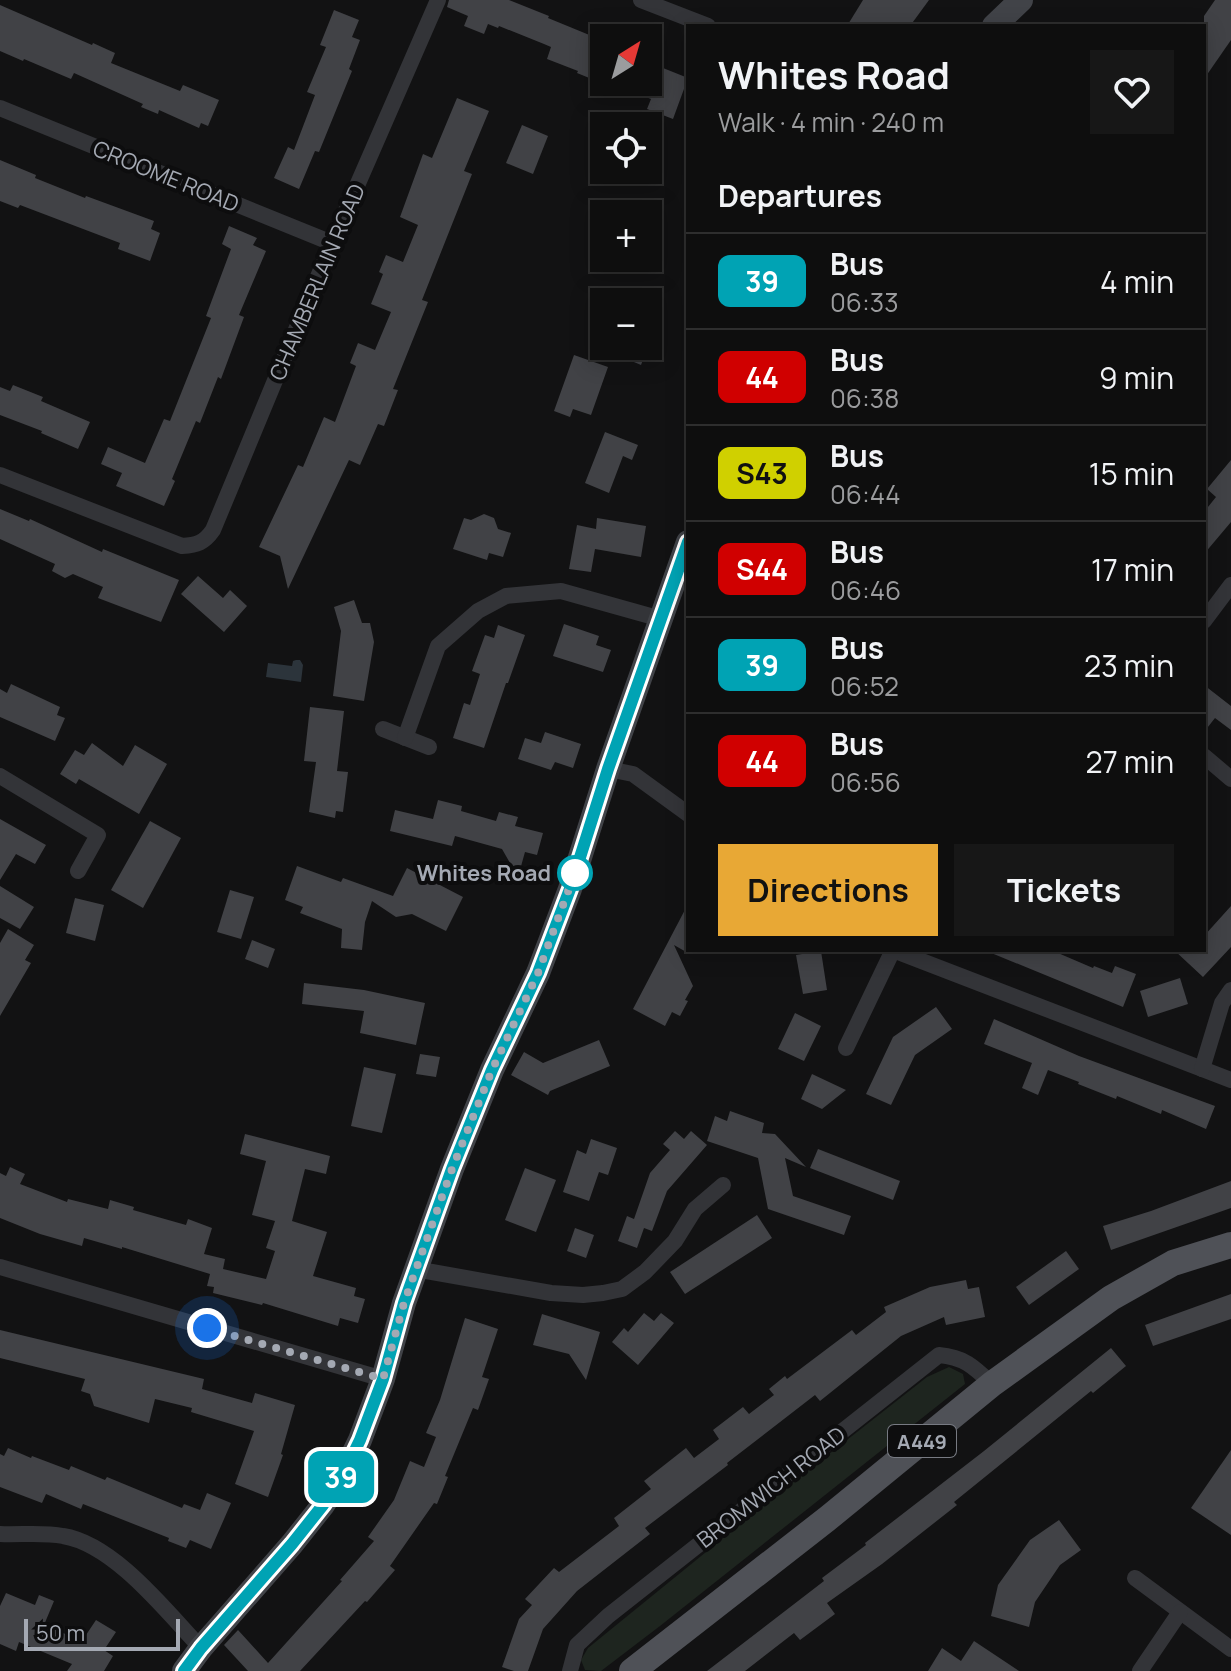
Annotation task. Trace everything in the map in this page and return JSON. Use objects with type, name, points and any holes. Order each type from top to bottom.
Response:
[{"type":"main road","points":[[996,24],[1021,0]]},
{"type":"main road","points":[[184,1671],[292,1544],[344,1473],[360,1440],[383,1379],[415,1269],[452,1169],[492,1070],[538,973],[570,889],[608,769],[686,548]]},
{"type":"main road","name":"A449","points":[[632,1671],[827,1519],[992,1384],[1111,1298],[1173,1263],[1231,1245]]},
{"type":"street","name":"CHAMBERLAIN ROAD","points":[[0,475],[182,546],[200,544],[206,540],[213,530],[332,243],[438,0]]},
{"type":"street","points":[[649,1],[703,24]]},
{"type":"street","name":"CROOME ROAD","points":[[0,108],[332,243]]},
{"type":"street","points":[[1206,618],[1231,585]]},
{"type":"street","points":[[405,738],[438,646],[478,611],[506,596],[561,591],[661,619]]},
{"type":"street","points":[[383,729],[429,747]]},
{"type":"street","points":[[1206,758],[1231,779]]},
{"type":"street","points":[[608,769],[633,774],[686,813]]},
{"type":"street","points":[[0,776],[98,835],[78,871]]},
{"type":"street","points":[[846,1048],[892,952]]},
{"type":"street","points":[[898,952],[1231,1080]]},
{"type":"street","points":[[1202,1069],[1222,1003],[1231,990]]},
{"type":"street","points":[[415,1269],[551,1293],[583,1295],[622,1289],[645,1272],[675,1241],[695,1209],[723,1185]]},
{"type":"street","points":[[0,1267],[383,1379]]},
{"type":"street","name":"BROMWICH ROAD","points":[[570,1671],[577,1645],[608,1616],[939,1355],[956,1356],[992,1384]]},
{"type":"street","points":[[0,1534],[62,1535],[86,1542],[129,1572],[201,1648]]},
{"type":"street","points":[[1135,1578],[1231,1649]]},
{"type":"street","points":[[1140,1671],[1180,1612]]},
{"type":"shaded area","points":[[300,660],[303,665],[301,682],[266,677],[268,663],[292,666],[293,661]]},
{"type":"shaded area","points":[[949,1367],[963,1374],[965,1384],[601,1671],[585,1670],[581,1660],[588,1648],[927,1377]]},
{"type":"building","points":[[449,0],[509,0],[590,35],[590,78],[547,59],[551,47],[499,26],[488,24],[484,34],[464,26],[468,16],[447,7]]},
{"type":"building","points":[[863,0],[929,0],[911,24],[848,24]]},
{"type":"building","points":[[1215,0],[1231,0],[1231,40],[1206,76],[1206,24],[1204,16]]},
{"type":"building","points":[[0,5],[115,53],[111,63],[180,91],[183,85],[219,100],[208,126],[201,123],[199,128],[159,110],[158,114],[141,107],[143,104],[74,73],[71,79],[0,51]]},
{"type":"building","points":[[334,10],[359,20],[352,37],[360,40],[349,69],[352,71],[319,152],[315,151],[299,189],[274,178],[288,147],[294,150],[315,95],[307,92],[326,47],[320,45]]},
{"type":"building","points":[[662,68],[686,77],[673,119],[662,112],[647,109],[651,99],[643,96],[662,96]]},
{"type":"building","points":[[457,98],[489,111],[464,171],[472,174],[422,300],[428,302],[393,389],[398,390],[384,426],[378,424],[360,465],[349,460],[288,589],[280,556],[259,547],[298,465],[303,467],[324,417],[335,422],[356,366],[350,363],[358,343],[375,350],[391,312],[371,304],[383,274],[379,272],[386,255],[403,262],[418,225],[400,217],[423,154],[432,158]]},
{"type":"building","points":[[522,125],[548,136],[533,174],[506,163]]},
{"type":"building","points":[[0,160],[85,198],[154,221],[151,229],[160,233],[150,261],[118,249],[120,243],[20,205],[18,208],[0,201]]},
{"type":"building","points":[[229,226],[257,238],[253,245],[266,251],[239,315],[244,317],[221,379],[218,377],[200,423],[196,421],[164,506],[116,486],[122,473],[101,464],[108,447],[145,463],[164,419],[170,421],[211,318],[206,316],[231,249],[222,244]]},
{"type":"building","points":[[574,355],[608,367],[591,415],[573,409],[570,417],[554,411]]},
{"type":"building","points":[[13,385],[90,422],[78,449],[0,415],[0,387],[10,391]]},
{"type":"building","points":[[605,432],[638,445],[632,460],[623,456],[609,493],[585,483]]},
{"type":"building","points":[[1231,460],[1231,522],[1206,552],[1206,510],[1216,497],[1207,489]]},
{"type":"building","points":[[0,509],[179,580],[161,622],[98,598],[103,587],[73,574],[65,578],[52,571],[55,564],[0,539]]},
{"type":"building","points":[[484,514],[494,518],[498,529],[511,533],[503,557],[489,553],[487,560],[453,549],[464,518],[471,520]]},
{"type":"building","points":[[597,518],[646,526],[641,557],[595,549],[591,572],[569,569],[577,525],[596,529]]},
{"type":"building","points":[[198,576],[223,598],[230,590],[247,606],[224,632],[181,594]]},
{"type":"building","points":[[354,600],[362,623],[370,623],[374,642],[364,701],[333,696],[341,631],[334,607]]},
{"type":"building","points":[[564,624],[599,636],[596,645],[611,650],[603,672],[553,656]]},
{"type":"building","points":[[498,625],[525,635],[484,748],[453,738],[464,703],[470,705],[480,674],[472,671],[485,635],[494,638]]},
{"type":"building","points":[[11,684],[60,707],[57,715],[65,718],[55,741],[0,717],[0,689],[7,693]]},
{"type":"building","points":[[1206,687],[1231,706],[1231,730],[1215,718],[1206,729]]},
{"type":"building","points":[[310,707],[344,711],[337,771],[348,772],[343,812],[336,811],[335,818],[309,812],[316,762],[304,761]]},
{"type":"building","points":[[545,732],[581,744],[573,768],[555,762],[551,770],[518,759],[525,738],[541,743]]},
{"type":"building","points":[[92,743],[123,766],[135,745],[167,764],[139,814],[79,779],[76,784],[60,774],[75,750],[84,755]]},
{"type":"building","points":[[438,800],[462,806],[461,811],[496,821],[499,812],[518,817],[515,826],[543,833],[537,855],[525,852],[518,877],[502,849],[455,836],[452,846],[390,831],[395,810],[433,819]]},
{"type":"building","points":[[0,819],[46,845],[35,864],[16,854],[0,880]]},
{"type":"building","points":[[150,821],[181,838],[143,908],[111,890]]},
{"type":"building","points":[[297,866],[393,896],[407,868],[463,897],[446,931],[412,914],[396,917],[372,901],[365,922],[362,950],[341,948],[342,929],[300,913],[303,907],[285,900]]},
{"type":"building","points":[[0,886],[34,907],[20,929],[0,918]]},
{"type":"building","points":[[230,890],[254,897],[241,939],[217,932]]},
{"type":"building","points":[[75,898],[104,905],[95,941],[66,933]]},
{"type":"building","points":[[1231,906],[1231,947],[1203,977],[1176,952],[1206,952],[1206,934]]},
{"type":"building","points":[[686,908],[686,952],[674,945],[693,986],[685,1000],[688,1001],[680,1016],[672,1012],[665,1026],[633,1009]]},
{"type":"building","points":[[8,929],[34,945],[25,960],[31,963],[0,1016],[0,943]]},
{"type":"building","points":[[252,940],[275,949],[268,968],[245,959]]},
{"type":"building","points":[[821,952],[827,990],[803,994],[796,955]]},
{"type":"building","points":[[989,952],[1056,952],[1093,968],[1112,973],[1115,966],[1136,974],[1123,1007]]},
{"type":"building","points":[[1180,978],[1188,1004],[1148,1017],[1140,991]]},
{"type":"building","points":[[304,983],[364,990],[425,1003],[416,1045],[360,1033],[364,1011],[302,1004]]},
{"type":"building","points":[[936,1007],[952,1029],[915,1055],[891,1105],[866,1094],[893,1037]]},
{"type":"building","points":[[795,1013],[821,1026],[804,1061],[778,1049]]},
{"type":"building","points":[[994,1019],[1079,1056],[1215,1106],[1206,1129],[1162,1110],[1161,1114],[1117,1096],[1116,1099],[1048,1070],[1038,1095],[1022,1088],[1032,1063],[984,1044]]},
{"type":"building","points":[[599,1040],[610,1066],[550,1091],[548,1095],[511,1075],[524,1052],[543,1063]]},
{"type":"building","points":[[420,1054],[440,1057],[436,1077],[416,1074]]},
{"type":"building","points":[[364,1067],[396,1074],[382,1133],[351,1126]]},
{"type":"building","points":[[812,1074],[846,1090],[822,1109],[801,1099]]},
{"type":"building","points":[[730,1111],[764,1123],[762,1133],[775,1134],[806,1167],[785,1158],[793,1196],[851,1216],[844,1235],[768,1209],[758,1158],[707,1141],[715,1116],[727,1121]]},
{"type":"building","points":[[675,1131],[684,1139],[691,1131],[707,1145],[667,1191],[652,1231],[644,1228],[637,1248],[618,1241],[627,1216],[634,1219],[650,1173],[670,1150],[663,1144]]},
{"type":"building","points":[[245,1134],[330,1156],[326,1174],[305,1169],[292,1221],[327,1232],[313,1276],[356,1288],[354,1296],[365,1299],[358,1323],[340,1318],[338,1326],[263,1303],[213,1293],[214,1287],[207,1286],[210,1274],[84,1238],[82,1246],[0,1218],[0,1173],[6,1176],[10,1167],[25,1174],[20,1184],[67,1202],[68,1199],[108,1209],[110,1200],[186,1225],[188,1219],[212,1228],[204,1254],[225,1259],[223,1269],[266,1279],[275,1251],[266,1248],[275,1221],[252,1215],[266,1161],[240,1154]]},
{"type":"building","points":[[591,1139],[617,1148],[608,1175],[599,1172],[589,1201],[563,1192],[577,1150],[586,1154]]},
{"type":"building","points":[[818,1149],[900,1181],[893,1200],[810,1168]]},
{"type":"building","points":[[525,1168],[556,1180],[536,1232],[505,1220]]},
{"type":"building","points":[[1231,1181],[1231,1208],[1111,1250],[1103,1226]]},
{"type":"building","points":[[757,1215],[772,1238],[685,1294],[670,1272]]},
{"type":"building","points":[[575,1228],[594,1235],[586,1258],[567,1251]]},
{"type":"building","points":[[1066,1251],[1079,1269],[1029,1305],[1016,1287]]},
{"type":"building","points":[[966,1280],[968,1289],[979,1287],[985,1317],[946,1325],[944,1317],[901,1336],[820,1401],[815,1395],[645,1528],[650,1534],[577,1591],[543,1629],[528,1671],[502,1667],[519,1619],[532,1605],[525,1599],[554,1568],[559,1572],[619,1526],[614,1518],[651,1489],[644,1481],[686,1448],[694,1458],[719,1439],[713,1430],[743,1407],[749,1414],[774,1395],[769,1389],[785,1376],[787,1379],[852,1330],[856,1335],[886,1312],[884,1307],[930,1287]]},
{"type":"building","points":[[1231,1294],[1231,1319],[1153,1346],[1145,1325]]},
{"type":"building","points":[[644,1313],[654,1321],[661,1313],[674,1323],[638,1365],[612,1342],[624,1328],[628,1332]]},
{"type":"building","points":[[542,1314],[600,1332],[586,1380],[569,1354],[533,1345]]},
{"type":"building","points":[[465,1318],[498,1329],[482,1377],[489,1379],[478,1410],[473,1408],[437,1504],[434,1503],[390,1566],[395,1570],[300,1671],[248,1671],[224,1645],[238,1630],[268,1663],[374,1541],[368,1537],[394,1500],[410,1461],[424,1467],[436,1437],[426,1433],[440,1400]]},
{"type":"building","points":[[0,1330],[204,1379],[202,1389],[252,1403],[255,1393],[295,1405],[283,1455],[268,1497],[235,1484],[254,1431],[191,1412],[192,1408],[155,1399],[149,1423],[94,1406],[90,1394],[81,1391],[85,1379],[0,1358]]},
{"type":"building","points":[[1111,1348],[1126,1366],[954,1502],[957,1505],[827,1603],[835,1614],[800,1640],[794,1633],[745,1671],[707,1671],[824,1581],[822,1578],[865,1543]]},
{"type":"building","points":[[8,1448],[69,1470],[71,1466],[105,1480],[107,1477],[182,1508],[184,1504],[200,1510],[207,1493],[231,1503],[211,1549],[190,1540],[186,1548],[168,1541],[169,1538],[83,1504],[81,1509],[46,1494],[42,1503],[0,1487],[0,1454],[4,1456]]},
{"type":"building","points":[[1231,1450],[1231,1535],[1191,1508]]},
{"type":"building","points":[[1059,1520],[1081,1550],[1060,1565],[1035,1602],[1029,1627],[991,1616],[998,1585],[1030,1540]]},
{"type":"building","points":[[6,1593],[35,1605],[39,1595],[54,1601],[44,1625],[82,1641],[96,1620],[116,1632],[104,1650],[113,1656],[104,1671],[67,1671],[72,1664],[19,1642],[16,1651],[0,1644],[0,1606]]},
{"type":"building","points":[[974,1641],[1019,1671],[928,1671],[942,1648],[961,1661]]},
{"type":"bus line","name":"39","points":[[184,1671],[323,1505],[344,1473],[360,1440],[383,1379],[415,1269],[452,1169],[492,1070],[538,973],[570,889],[608,769],[686,548]]},
{"type":"place","name":"Whites Road","points":[[575,873]]},
{"type":"route","points":[[207,1328],[383,1379],[415,1269],[452,1169],[492,1070],[538,973],[580,859],[575,873]]}]
